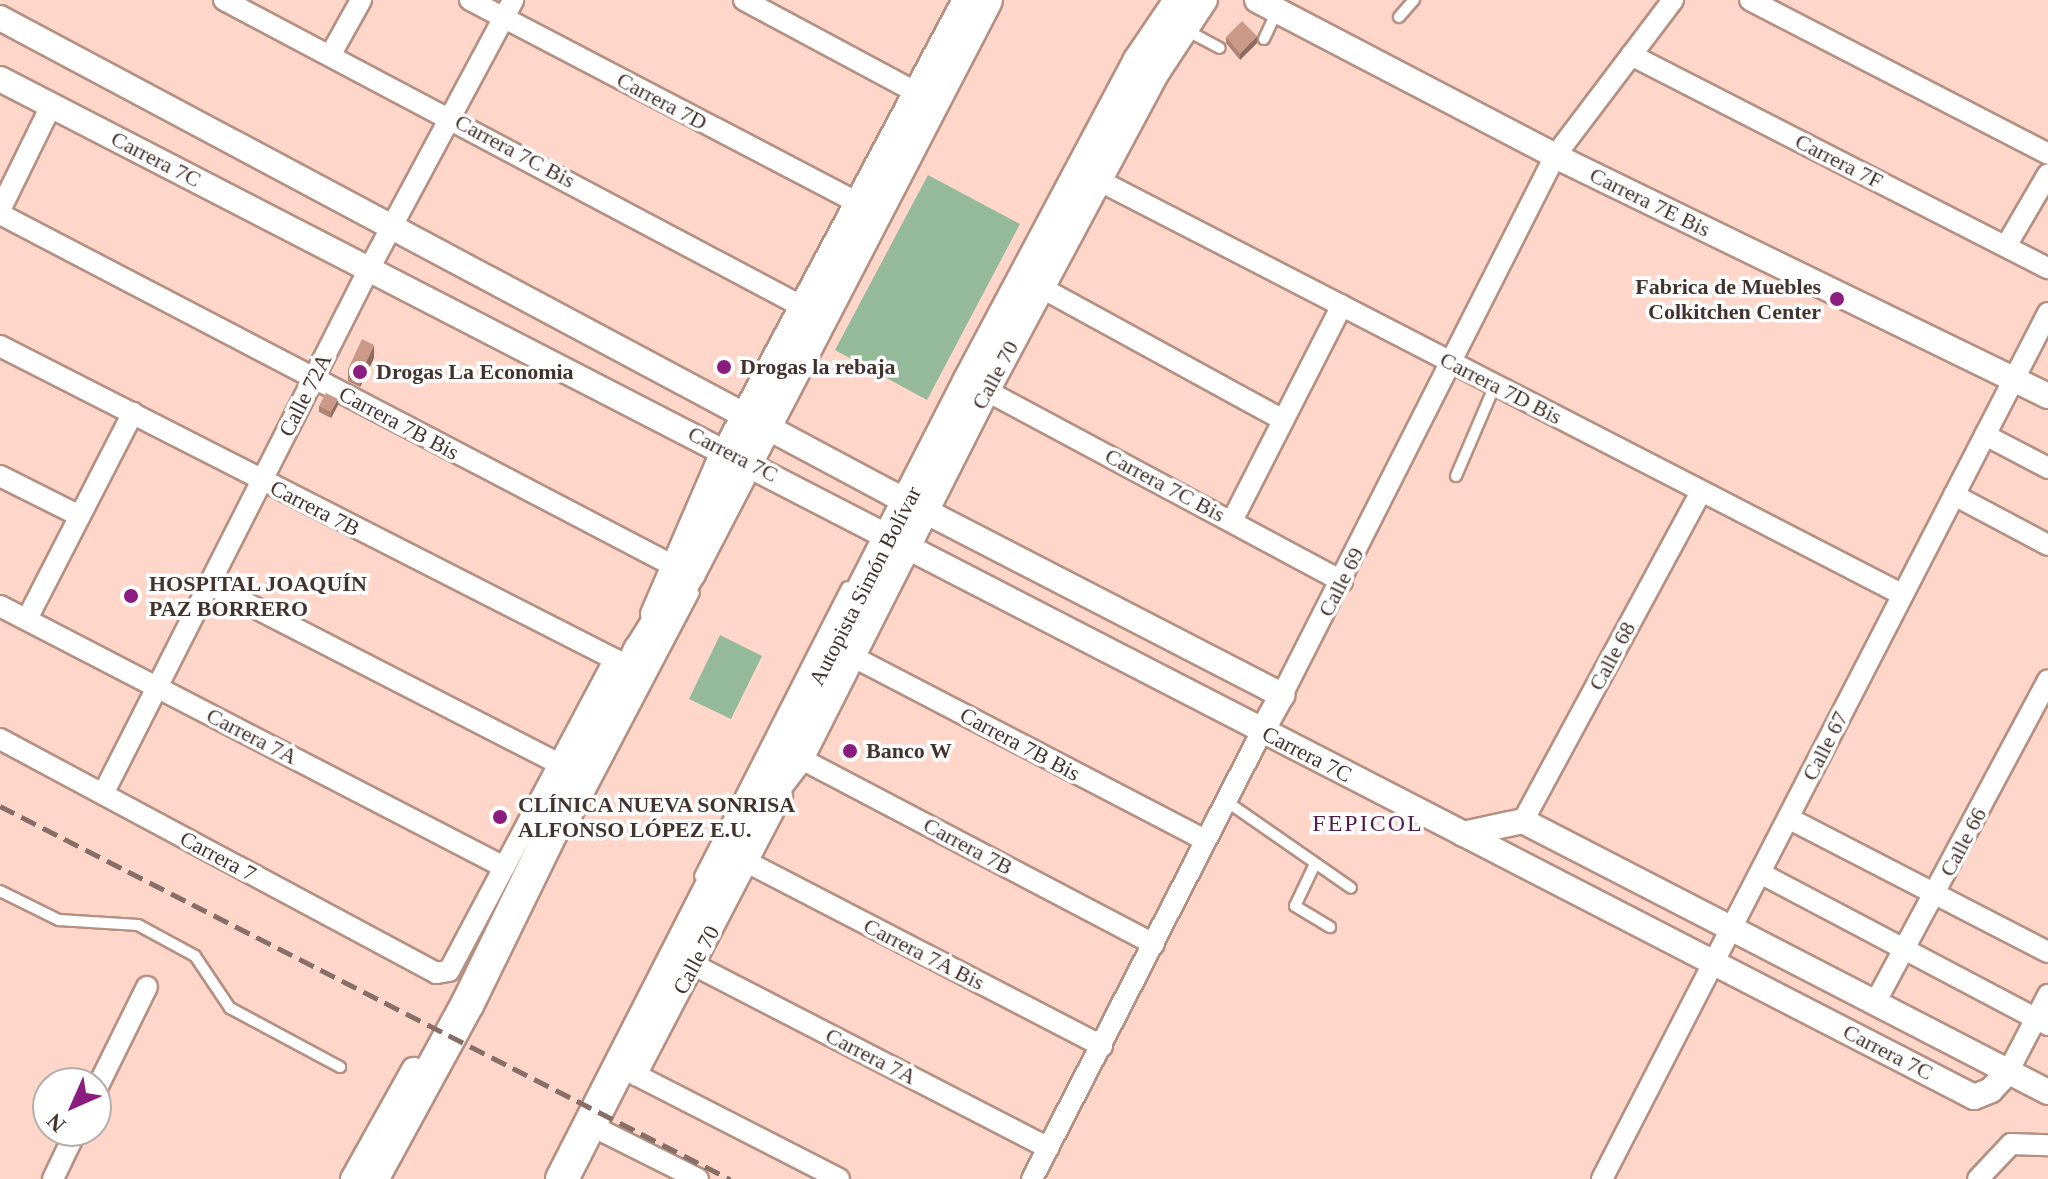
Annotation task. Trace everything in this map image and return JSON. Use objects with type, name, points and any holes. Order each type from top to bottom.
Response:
[{"type":"highway","points":[[877,160],[986,0]]},
{"type":"highway","name":"Autopista Simón Bolívar","points":[[557,1173],[582,1118],[738,857],[792,754],[842,652],[893,518],[1139,62],[1183,15]]},
{"type":"highway","points":[[372,1179],[451,1037],[629,659],[689,573],[743,459],[861,243],[923,96]]},
{"type":"highway","points":[[1063,207],[1100,181]]},
{"type":"highway","points":[[854,201],[861,243]]},
{"type":"highway","points":[[1042,288],[1043,243]]},
{"type":"street","name":"Carrera 7C Bis","points":[[224,0],[452,117],[803,307]]},
{"type":"street","points":[[331,54],[361,0]]},
{"type":"street","name":"Carrera 7D","points":[[470,0],[508,9],[854,201]]},
{"type":"street","points":[[744,0],[923,96],[965,0]]},
{"type":"street","name":"Calle 70","points":[[893,518],[987,391],[1100,181],[1183,15],[1205,0]]},
{"type":"street","name":"Calle 69","points":[[1032,1179],[1205,840],[1342,581],[1555,156],[1673,0]]},
{"type":"street","points":[[1750,0],[2048,154]]},
{"type":"street","name":"Carrera 7E Bis","points":[[1267,5],[1555,156],[2048,396]]},
{"type":"street","name":"Calle 72A","points":[[103,794],[369,269],[508,9]]},
{"type":"street","name":"Carrera 7C","points":[[0,18],[762,424],[893,518],[1262,731],[1974,1097],[1991,1090],[2008,1072]]},
{"type":"street","name":"Carrera 7F","points":[[1631,55],[2048,268]]},
{"type":"street","name":"Carrera 7C","points":[[0,79],[743,459],[893,518],[1282,695]]},
{"type":"street","points":[[0,212],[51,106]]},
{"type":"street","points":[[762,424],[803,307],[877,160]]},
{"type":"street","points":[[2006,246],[2048,174]]},
{"type":"street","name":"Carrera 7D Bis","points":[[1100,181],[1903,595]]},
{"type":"street","name":"Carrera 7B Bis","points":[[0,212],[670,564]]},
{"type":"street","points":[[1042,288],[1283,420]]},
{"type":"street","points":[[1232,521],[1342,305]]},
{"type":"street","name":"Calle 67","points":[[1602,1179],[1716,963],[2048,313]]},
{"type":"street","name":"Carrera 7B","points":[[0,346],[262,481],[629,659]]},
{"type":"street","name":"Carrera 7C Bis","points":[[987,391],[1342,581]]},
{"type":"street","points":[[27,619],[133,413]]},
{"type":"street","points":[[1985,435],[2048,468]]},
{"type":"street","points":[[504,867],[557,763],[629,659],[670,564],[743,459]]},
{"type":"street","points":[[0,476],[80,516]]},
{"type":"street","name":"Calle 68","points":[[1523,821],[1701,492]]},
{"type":"street","points":[[1954,495],[2048,545]]},
{"type":"street","points":[[209,584],[557,763]]},
{"type":"street","name":"Carrera 7A","points":[[0,606],[504,867]]},
{"type":"street","name":"Carrera 7B Bis","points":[[842,652],[1205,840]]},
{"type":"street","name":"Calle 66","points":[[1875,1003],[1906,951],[2048,680]]},
{"type":"street","name":"Carrera 7","points":[[0,739],[436,973],[455,966],[504,867]]},
{"type":"street","name":"Carrera 7B","points":[[792,754],[1154,944]]},
{"type":"street","points":[[1788,818],[2048,952]]},
{"type":"street","points":[[1463,834],[1523,821]]},
{"type":"street","name":"Carrera 7C","points":[[1523,821],[2048,1092]]},
{"type":"street","name":"Calle 70","points":[[738,857],[694,965],[636,1075],[839,1179]]},
{"type":"street","name":"Carrera 7A Bis","points":[[738,857],[1102,1046]]},
{"type":"street","points":[[1760,873],[2042,1022]]},
{"type":"street","points":[[353,1179],[456,996],[495,943]]},
{"type":"street","name":"Carrera 7A","points":[[694,965],[1049,1148]]},
{"type":"street","points":[[107,1067],[147,987]]},
{"type":"street","points":[[2008,1072],[2042,1022],[2048,995]]},
{"type":"street","points":[[582,1118],[698,1179]]},
{"type":"street","points":[[1978,1179],[2011,1144],[2048,1145]]},
{"type":"street","points":[[53,1179],[68,1147]]},
{"type":"lane","points":[[762,424],[1002,0]]},
{"type":"lane","points":[[930,427],[1130,56],[1168,0]]},
{"type":"lane","points":[[1399,17],[1414,0]]},
{"type":"lane","points":[[1264,39],[1267,5]]},
{"type":"lane","points":[[1183,15],[1220,48]]},
{"type":"lane","points":[[1456,476],[1495,385]]},
{"type":"lane","points":[[565,839],[743,459]]},
{"type":"lane","points":[[695,886],[853,576]]},
{"type":"lane","points":[[1226,801],[1314,866],[1351,888]]},
{"type":"lane","points":[[1314,866],[1295,906],[1330,927]]},
{"type":"lane","points":[[386,1179],[545,878]]},
{"type":"lane","points":[[0,891],[59,920],[138,925],[195,956],[230,1008],[340,1067]]},
{"type":"lane","points":[[546,1179],[557,1173]]},
{"type":"green space","points":[[928,175],[1020,224],[927,400],[835,350]]},
{"type":"green space","points":[[720,635],[762,656],[731,719],[689,699]]},
{"type":"building","points":[[1242,21],[1257,36],[1240,54],[1226,37]]},
{"type":"building","points":[[362,339],[374,345],[360,375],[348,369]]},
{"type":"building","points":[[326,393],[338,399],[331,412],[319,406]]},
{"type":"railway","points":[[0,806],[730,1179]]},
{"type":"place","name":"Fabrica de Muebles Colkitchen Center","points":[[1837,299]]},
{"type":"place","name":"Drogas la rebaja","points":[[724,367]]},
{"type":"place","name":"Drogas La Economia","points":[[360,372]]},
{"type":"place","name":"HOSPITAL JOAQUÍN PAZ BORRERO","points":[[131,596]]},
{"type":"place","name":"Banco W","points":[[850,751]]},
{"type":"place","name":"CLÍNICA NUEVA SONRISA ALFONSO LÓPEZ E.U.","points":[[500,817]]},
{"type":"district","name":"FEPICOL","points":[[1368,824]]}]
